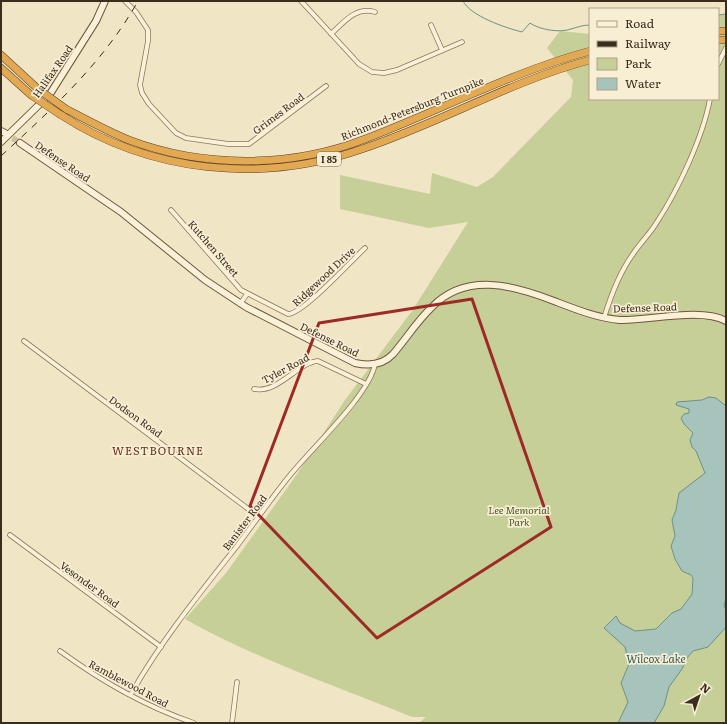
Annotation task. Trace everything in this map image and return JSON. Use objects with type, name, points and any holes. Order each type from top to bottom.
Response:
[{"type":"highway","name":"Richmond-Petersburg Turnpike","points":[[1,55],[38,89],[66,109],[95,125],[130,140],[185,155],[236,161],[293,157],[328,151],[364,140],[514,76],[589,51]]},
{"type":"highway","name":"Richmond-Petersburg Turnpike","points":[[1,68],[31,95],[78,126],[113,143],[163,159],[199,166],[242,170],[282,168],[323,161],[364,149],[534,78],[589,60]]},
{"type":"street","name":"Halifax Road","points":[[1,142],[46,98],[98,18],[105,1]]},
{"type":"street","name":"Grimes Road","points":[[125,1],[136,12],[148,30],[148,41],[140,85],[142,93],[176,132],[186,138],[228,144],[249,144],[326,86]]},
{"type":"street","points":[[301,1],[363,68],[379,73],[397,70],[462,42]]},
{"type":"street","points":[[331,34],[359,11],[376,12]]},
{"type":"street","points":[[431,25],[442,50]]},
{"type":"street","points":[[719,62],[726,48]]},
{"type":"street","points":[[604,318],[614,289],[623,270],[632,255],[658,222],[672,196],[703,125],[710,100]]},
{"type":"street","name":"Defense Road","points":[[20,144],[121,212],[195,273],[240,304],[349,361],[360,364],[376,364],[386,361],[436,303],[452,292],[470,286],[486,284],[506,286],[604,318],[628,320],[678,316],[711,317],[726,321]]},
{"type":"street","name":"Kutchen Street","points":[[171,210],[218,265],[247,294]]},
{"type":"street","name":"Ridgewood Drive","points":[[247,294],[287,314],[294,313],[344,269],[365,248]]},
{"type":"street","points":[[240,304],[247,294]]},
{"type":"street","name":"Dodson Road","points":[[24,341],[259,517]]},
{"type":"street","name":"Tyler Road","points":[[254,389],[266,389],[287,378],[309,363],[318,361],[366,384]]},
{"type":"street","name":"Banister Road","points":[[131,694],[161,647],[293,471],[328,433],[366,384],[373,374],[376,364]]},
{"type":"street","name":"Vesonder Road","points":[[10,535],[161,647]]},
{"type":"street","name":"Ramblewood Road","points":[[60,651],[94,674],[131,694],[168,713],[194,723]]},
{"type":"street","points":[[232,723],[237,682]]},
{"type":"highlighted area","points":[[472,299],[551,527],[377,638],[250,506],[319,323]]},
{"type":"green space","name":"Lee Memorial Park","points":[[726,14],[726,723],[419,723],[426,717],[412,717],[297,671],[240,647],[185,619],[226,573],[295,477],[345,400],[412,311],[468,222],[429,228],[340,209],[340,175],[430,194],[432,173],[477,187],[493,177],[571,97],[573,80],[547,48],[560,31],[589,34],[589,100],[719,100],[719,15]]},
{"type":"water","name":"Wilcox Lake","points":[[709,397],[716,398],[726,406],[726,598],[724,606],[726,610],[726,627],[708,647],[693,651],[687,658],[682,669],[669,687],[664,706],[654,723],[618,723],[628,702],[621,683],[629,664],[625,647],[604,628],[616,616],[620,623],[635,631],[656,629],[672,613],[681,609],[692,594],[693,578],[691,575],[682,571],[675,559],[671,546],[675,536],[672,520],[676,510],[679,493],[705,473],[696,451],[692,447],[690,440],[693,433],[684,424],[681,418],[684,414],[689,413],[689,409],[676,405],[677,402],[702,400]]},
{"type":"waterway","points":[[463,1],[473,12],[489,21],[522,32],[530,23],[544,29],[556,31],[589,25]]},
{"type":"waterway","points":[[719,15],[726,14]]},
{"type":"tunnel","points":[[5,133],[20,143]]},
{"type":"railway","points":[[1,156],[76,84],[109,44],[138,1]]},
{"type":"district","name":"WESTBOURNE","points":[[158,450]]}]
